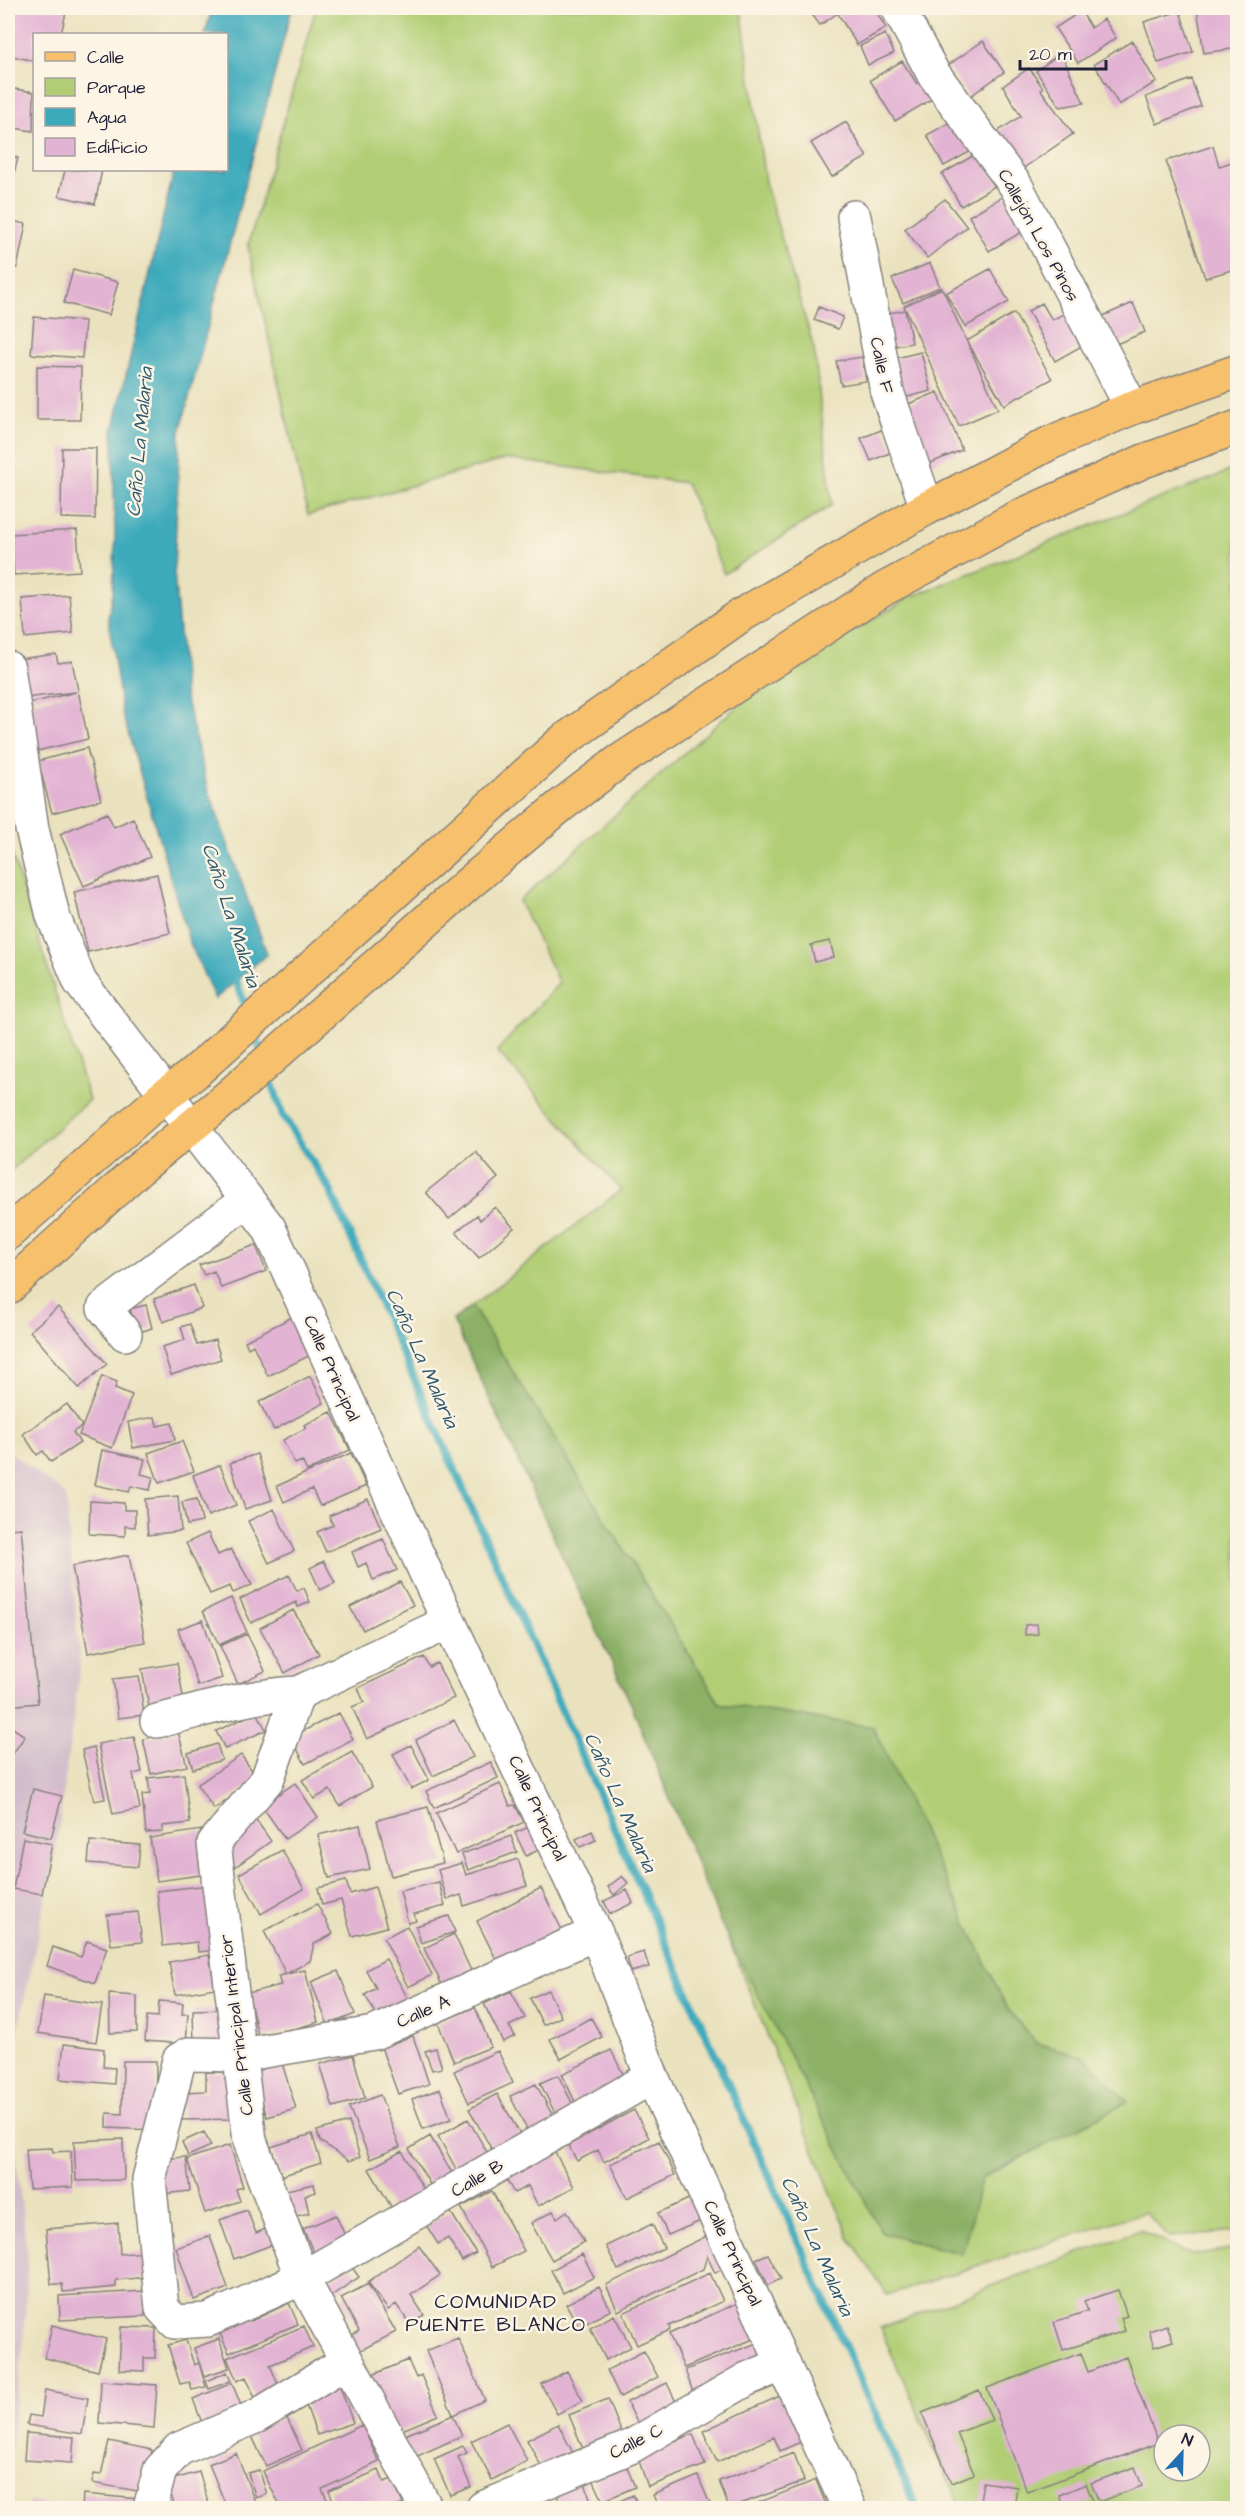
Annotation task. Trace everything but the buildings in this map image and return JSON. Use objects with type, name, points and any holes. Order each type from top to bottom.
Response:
[{"type":"main road","points":[[8,1233],[165,1095],[192,1075],[563,741],[740,616],[927,508],[1050,443],[1132,408],[1238,371]]},
{"type":"main road","points":[[8,1288],[139,1169],[192,1127],[559,807],[618,762],[884,589],[1018,517],[1144,461],[1238,427]]},
{"type":"street","name":"Callejón Los Pinos","points":[[898,8],[933,73],[1016,186],[1132,408]]},
{"type":"street","name":"Calle F","points":[[854,217],[887,392],[927,508]]},
{"type":"street","name":"Calle Principal","points":[[8,668],[32,829],[53,916],[80,982],[269,1228],[596,1933],[652,2077],[849,2508]]},
{"type":"street","points":[[125,1334],[104,1308],[247,1200]]},
{"type":"street","points":[[157,1721],[244,1700],[298,1693],[450,1622]]},
{"type":"street","name":"Calle Principal Interior","points":[[298,1693],[267,1780],[213,1843],[250,2141],[302,2277],[426,2508]]},
{"type":"street","name":"Calle A","points":[[302,2277],[208,2320],[175,2322],[162,2308],[149,2179],[178,2060],[189,2054],[240,2055],[374,2033],[596,1933]]},
{"type":"street","name":"Calle B","points":[[302,2277],[652,2077]]},
{"type":"street","points":[[150,2508],[160,2470],[179,2449],[257,2416],[346,2362]]},
{"type":"street","name":"Calle C","points":[[483,2508],[630,2447],[747,2379],[784,2364]]},
{"type":"shaded area","points":[[8,1451],[66,1495],[80,1667],[55,1856],[8,2075]]},
{"type":"shaded area","points":[[8,2094],[28,2258],[23,2344],[8,2465]]},
{"type":"green space","points":[[316,8],[741,8],[765,182],[814,349],[832,505],[724,574],[686,483],[506,459],[308,515],[248,246]]},
{"type":"green space","points":[[1237,468],[1237,2231],[1168,2237],[1145,2212],[887,2295],[849,2237],[472,1306],[621,1190],[497,1051],[559,983],[519,901],[754,691],[910,597]]},
{"type":"green space","points":[[8,842],[89,1100],[8,1173]]},
{"type":"green space","points":[[472,1306],[720,1704],[873,1727],[1007,2008],[1036,2043],[1085,2057],[1128,2102],[982,2178],[962,2254],[882,2233],[722,1926],[631,1704],[453,1320]]},
{"type":"green space","points":[[1140,2230],[1191,2255],[1237,2248],[1237,2508],[961,2508],[880,2328]]},
{"type":"water","points":[[212,8],[292,8],[180,432],[174,571],[184,692],[207,786],[267,954],[215,999],[189,941],[122,712],[108,617],[113,592],[115,542],[113,431],[174,171],[228,171],[228,33],[205,33]]},
{"type":"waterway","name":"Caño La Malaria","points":[[232,970],[248,1014]]},
{"type":"waterway","name":"Caño La Malaria","points":[[253,1029],[263,1057]]},
{"type":"waterway","name":"Caño La Malaria","points":[[268,1072],[283,1116],[329,1188],[917,2508]]},
{"type":"district","name":"COMUNIDAD PUENTE BLANCO","points":[[496,2312]]}]
